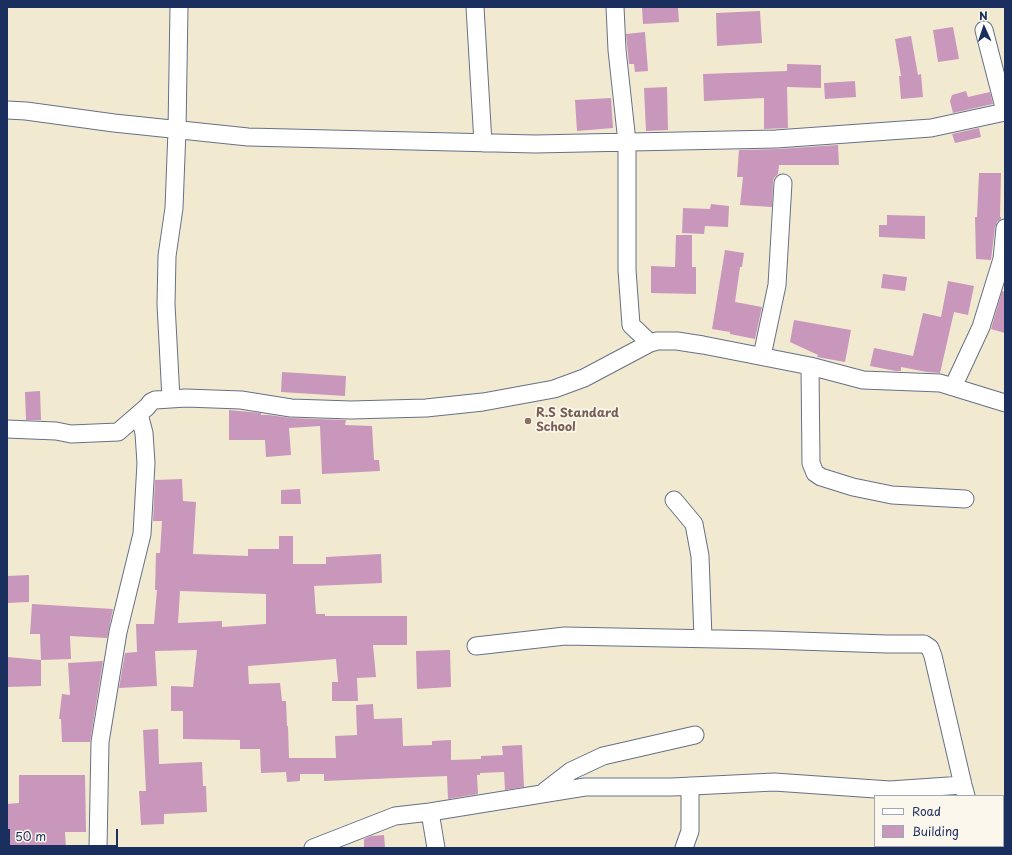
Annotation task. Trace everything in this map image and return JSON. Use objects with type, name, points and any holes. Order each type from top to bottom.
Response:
[{"type":"street","points":[[171,399],[166,288],[167,256],[174,208],[179,7]]},
{"type":"street","points":[[475,7],[483,143]]},
{"type":"street","points":[[616,7],[617,50],[627,142],[627,270],[631,325],[650,343]]},
{"type":"street","points":[[7,110],[248,137],[483,143],[535,144],[776,140],[931,128],[1005,111],[984,30]]},
{"type":"street","points":[[762,356],[777,285],[783,182]]},
{"type":"street","points":[[952,386],[981,328],[1002,259],[1005,228]]},
{"type":"street","points":[[7,429],[56,431],[71,434],[118,432],[155,400],[186,398],[241,400],[291,408],[351,410],[426,408],[483,402],[554,389],[584,378],[650,343],[657,341],[677,341],[762,356],[810,366],[863,380],[925,381],[940,383],[1005,403]]},
{"type":"street","points":[[810,366],[811,463],[816,473],[821,477],[853,488],[892,495],[965,499]]},
{"type":"street","points":[[98,848],[100,742],[118,632],[142,534],[146,463],[144,433],[139,414]]},
{"type":"street","points":[[674,500],[694,524],[700,556],[703,638]]},
{"type":"street","points":[[313,848],[395,816],[430,812],[585,787],[690,786],[774,782],[890,790],[964,791],[930,648],[924,644],[565,636],[476,646]]},
{"type":"street","points":[[543,793],[571,771],[603,756],[695,735]]},
{"type":"street","points":[[684,848],[690,831],[690,786]]},
{"type":"street","points":[[430,812],[436,848]]},
{"type":"building","points":[[642,7],[678,7],[679,22],[643,24]]},
{"type":"building","points":[[760,11],[762,43],[717,46],[716,13]]},
{"type":"building","points":[[953,27],[959,59],[938,62],[933,30]]},
{"type":"building","points":[[645,32],[648,71],[635,72],[634,64],[629,64],[626,34]]},
{"type":"building","points":[[911,36],[918,75],[921,74],[923,97],[901,99],[899,76],[901,76],[895,39]]},
{"type":"building","points":[[787,64],[821,65],[821,88],[787,87],[788,128],[764,129],[764,98],[704,101],[703,74],[787,71]]},
{"type":"building","points":[[855,81],[856,97],[825,99],[824,83]]},
{"type":"building","points":[[667,87],[668,130],[646,131],[644,88]]},
{"type":"building","points":[[966,91],[968,97],[990,92],[993,104],[953,113],[950,101],[952,95]]},
{"type":"building","points":[[611,98],[613,128],[577,131],[575,100]]},
{"type":"building","points":[[979,128],[981,137],[955,143],[952,134]]},
{"type":"building","points":[[838,145],[839,165],[779,165],[778,174],[774,178],[773,182],[772,207],[740,205],[743,177],[737,177],[739,150]]},
{"type":"building","points":[[979,173],[1001,173],[1001,219],[997,222],[995,227],[991,260],[976,259],[975,217],[977,217]]},
{"type":"building","points":[[711,204],[729,206],[728,227],[705,226],[704,234],[682,233],[683,208],[710,209]]},
{"type":"building","points":[[887,215],[925,216],[925,239],[879,237],[879,225],[887,225]]},
{"type":"building","points":[[676,235],[692,235],[692,267],[696,267],[696,294],[651,293],[651,266],[675,267]]},
{"type":"building","points":[[725,250],[744,253],[742,267],[740,267],[735,302],[762,307],[755,339],[712,329]]},
{"type":"building","points":[[883,274],[907,277],[905,291],[881,288]]},
{"type":"building","points":[[948,281],[974,286],[968,315],[954,312],[940,373],[901,367],[901,371],[896,371],[870,366],[874,348],[913,356],[923,313],[941,317]]},
{"type":"building","points":[[1002,291],[1005,292],[1005,333],[991,329]]},
{"type":"building","points":[[794,320],[851,330],[845,362],[817,357],[818,355],[790,342]]},
{"type":"building","points":[[282,372],[346,376],[345,396],[281,392]]},
{"type":"building","points":[[40,391],[41,420],[26,420],[25,392]]},
{"type":"building","points":[[229,410],[291,418],[346,420],[345,425],[372,426],[374,460],[379,460],[380,471],[322,474],[320,426],[289,428],[291,455],[266,457],[265,440],[229,440]]},
{"type":"building","points":[[182,479],[183,501],[196,502],[193,554],[248,556],[248,549],[279,549],[279,536],[293,536],[293,564],[326,564],[326,557],[381,554],[382,583],[314,586],[316,614],[325,614],[325,616],[407,616],[407,645],[373,645],[376,677],[357,678],[358,701],[332,701],[332,682],[338,682],[336,659],[248,666],[249,684],[280,683],[282,701],[286,701],[289,758],[336,758],[335,736],[357,735],[356,705],[373,704],[374,719],[402,718],[403,746],[432,745],[432,741],[451,740],[451,760],[481,759],[481,756],[503,755],[502,746],[522,745],[524,787],[505,790],[504,772],[480,773],[480,775],[477,775],[478,794],[448,799],[447,776],[324,781],[324,774],[300,774],[300,781],[287,782],[286,772],[261,773],[260,749],[240,749],[240,740],[183,739],[183,711],[171,711],[171,686],[193,687],[197,650],[155,651],[157,686],[119,688],[125,653],[137,652],[136,624],[154,624],[157,590],[155,590],[156,553],[160,553],[162,521],[153,521],[155,480]],"holes":[[[180,591],[266,594],[266,624],[222,627],[222,621],[178,623]]]},
{"type":"building","points":[[300,489],[301,504],[281,504],[281,490]]},
{"type":"building","points":[[29,575],[29,602],[7,603],[7,576]]},
{"type":"building","points":[[32,604],[113,609],[107,638],[70,636],[71,659],[41,660],[40,634],[30,634]]},
{"type":"building","points":[[450,650],[451,687],[417,689],[416,651]]},
{"type":"building","points":[[7,657],[41,660],[41,686],[7,687]]},
{"type":"building","points":[[103,661],[90,742],[62,742],[61,719],[59,719],[62,694],[70,695],[68,663]]},
{"type":"building","points":[[158,729],[159,764],[202,762],[203,786],[206,786],[207,812],[164,814],[164,824],[141,825],[139,791],[146,791],[143,730]]},
{"type":"building","points":[[19,775],[85,775],[86,832],[65,832],[66,848],[7,848],[7,804],[19,803]]},
{"type":"building","points":[[384,835],[385,848],[364,848],[364,839],[371,836]]},
{"type":"place","name":"R.S Standard School","points":[[528,421]]}]
